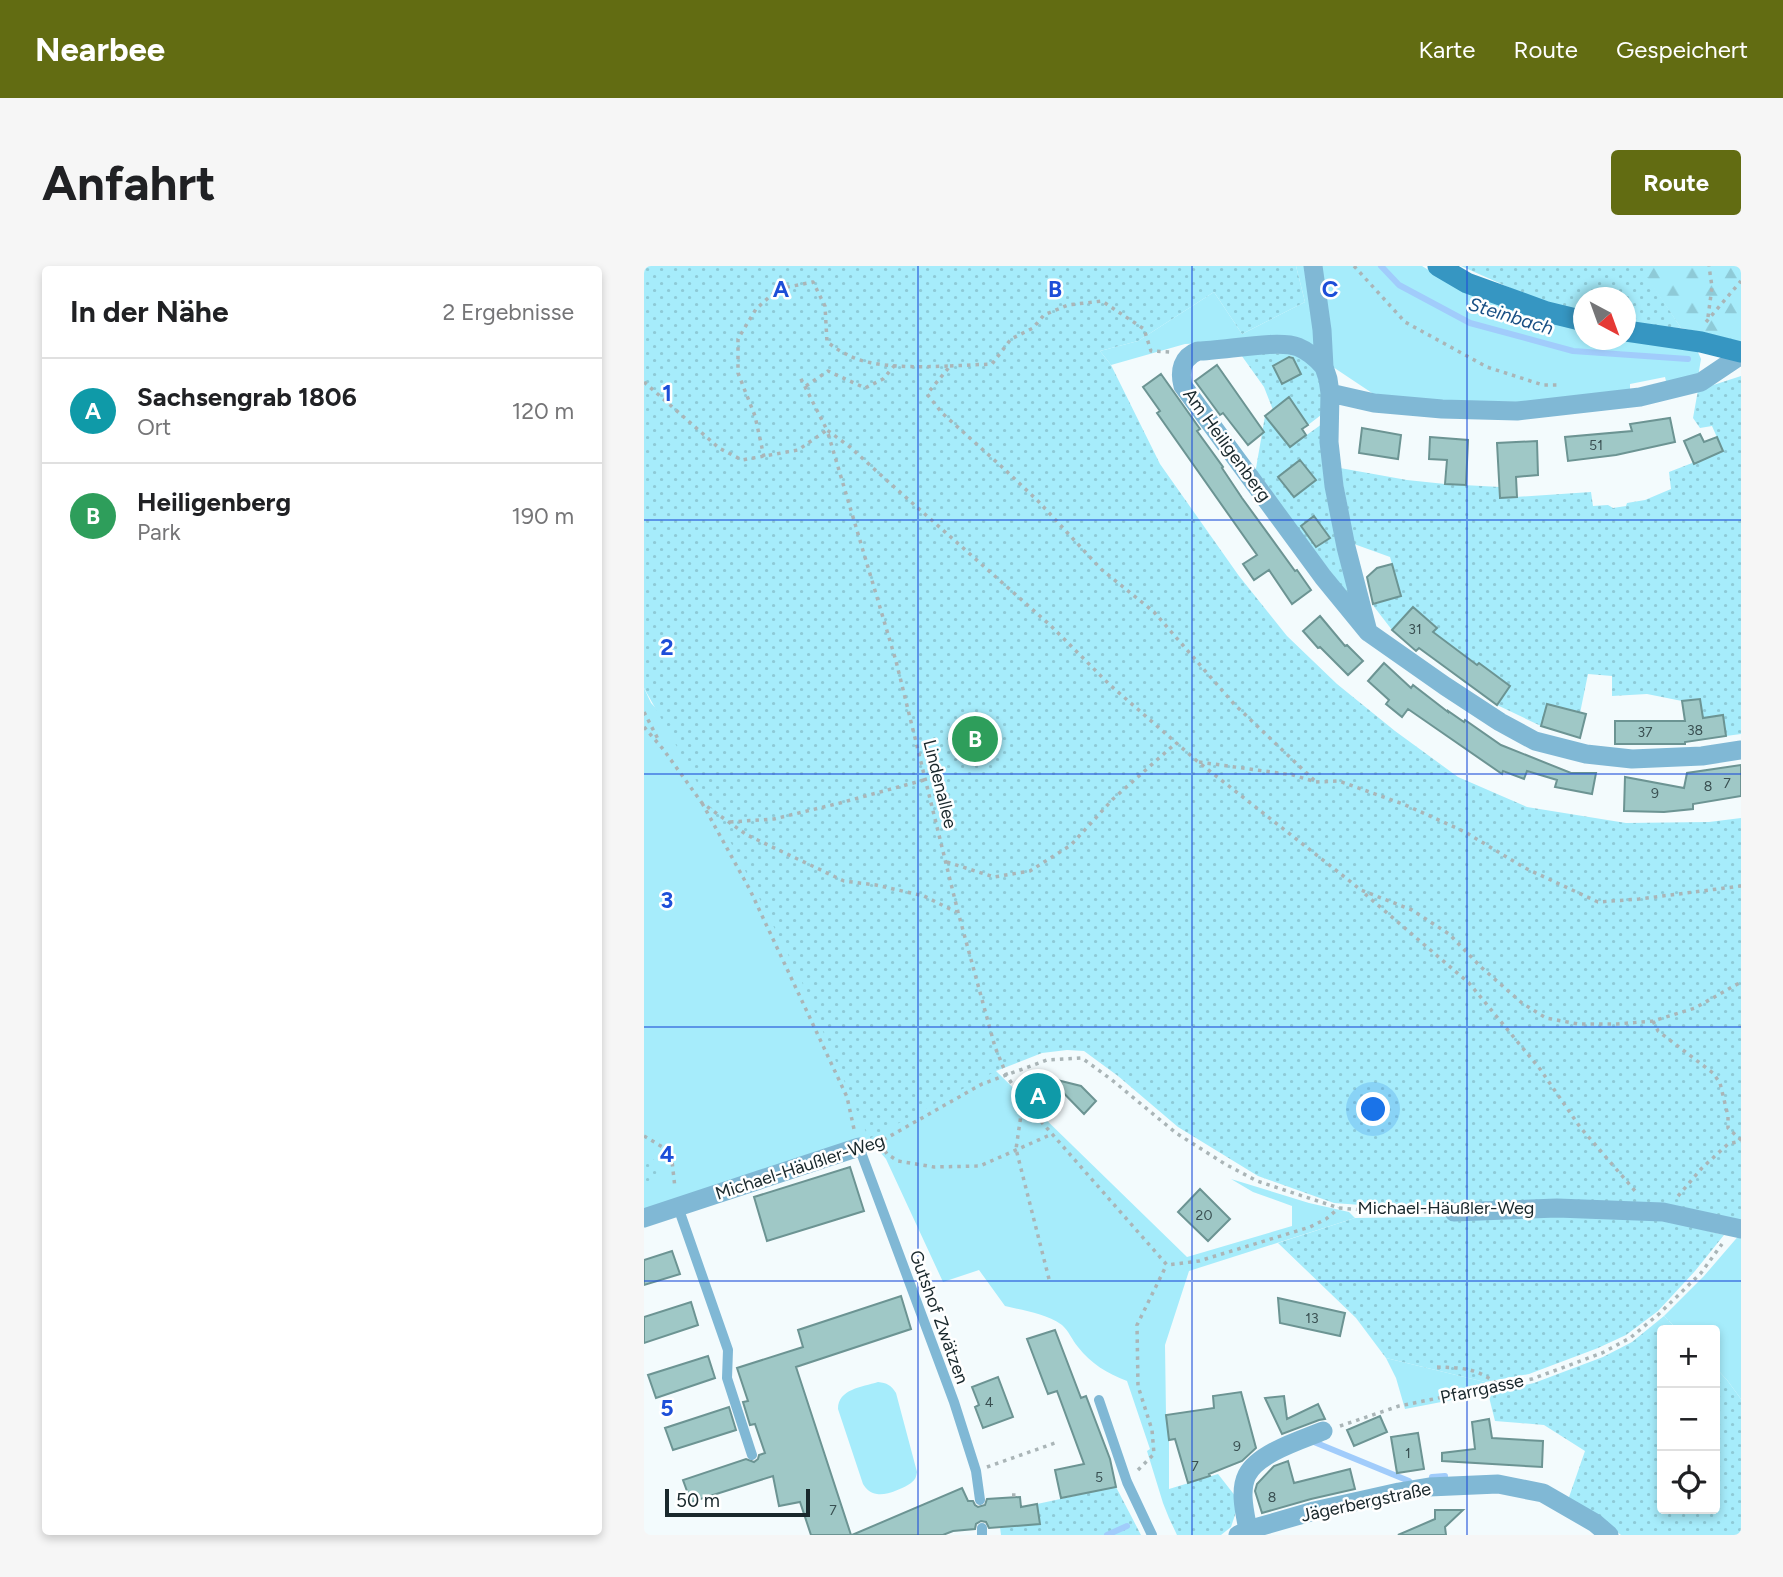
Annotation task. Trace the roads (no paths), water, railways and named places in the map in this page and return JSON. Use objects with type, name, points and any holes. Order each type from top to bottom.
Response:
[{"type":"street","points":[[1312,266],[1322,330],[1324,367],[1330,393],[1329,442],[1334,486],[1368,632]]},
{"type":"street","points":[[1438,266],[1467,283],[1546,312],[1573,318]]},
{"type":"street","points":[[1636,332],[1701,342],[1741,353]]},
{"type":"street","name":"Am Heiligenberg","points":[[1324,367],[1297,347],[1283,344],[1193,353],[1184,362],[1180,375],[1183,386],[1323,578],[1368,632],[1500,722],[1535,741],[1586,754],[1632,759],[1702,756],[1741,750]]},
{"type":"street","points":[[1330,393],[1401,406],[1529,410],[1640,397],[1702,382],[1741,353]]},
{"type":"street","name":"Michael-Häußler-Weg","points":[[644,1218],[859,1147]]},
{"type":"street","name":"Michael-Häußler-Weg","points":[[1454,1212],[1557,1208],[1657,1212],[1737,1228]]},
{"type":"street","points":[[1243,1532],[1247,1475],[1270,1455],[1323,1431]]},
{"type":"street","name":"Jägerbergstraße","points":[[1243,1532],[1314,1511],[1399,1492],[1429,1487],[1498,1484],[1543,1493],[1595,1523],[1609,1535]]},
{"type":"lane","name":"Gutshof Zwätzen","points":[[859,1147],[954,1402],[976,1471],[980,1500]]},
{"type":"lane","points":[[678,1207],[728,1350],[727,1378],[752,1455]]},
{"type":"lane","points":[[1099,1400],[1127,1482],[1152,1535]]},
{"type":"waterway","name":"Steinbach","points":[[1381,266],[1399,285],[1470,323],[1573,351],[1688,359]]},
{"type":"waterway","points":[[1314,1442],[1409,1481]]},
{"type":"waterway","points":[[1432,1477],[1445,1476]]},
{"type":"waterway","points":[[1107,1535],[1127,1526]]},
{"type":"place","name":"Heiligenberg","points":[[975,739]]},
{"type":"place","name":"Sachsengrab 1806","points":[[1038,1096]]}]
